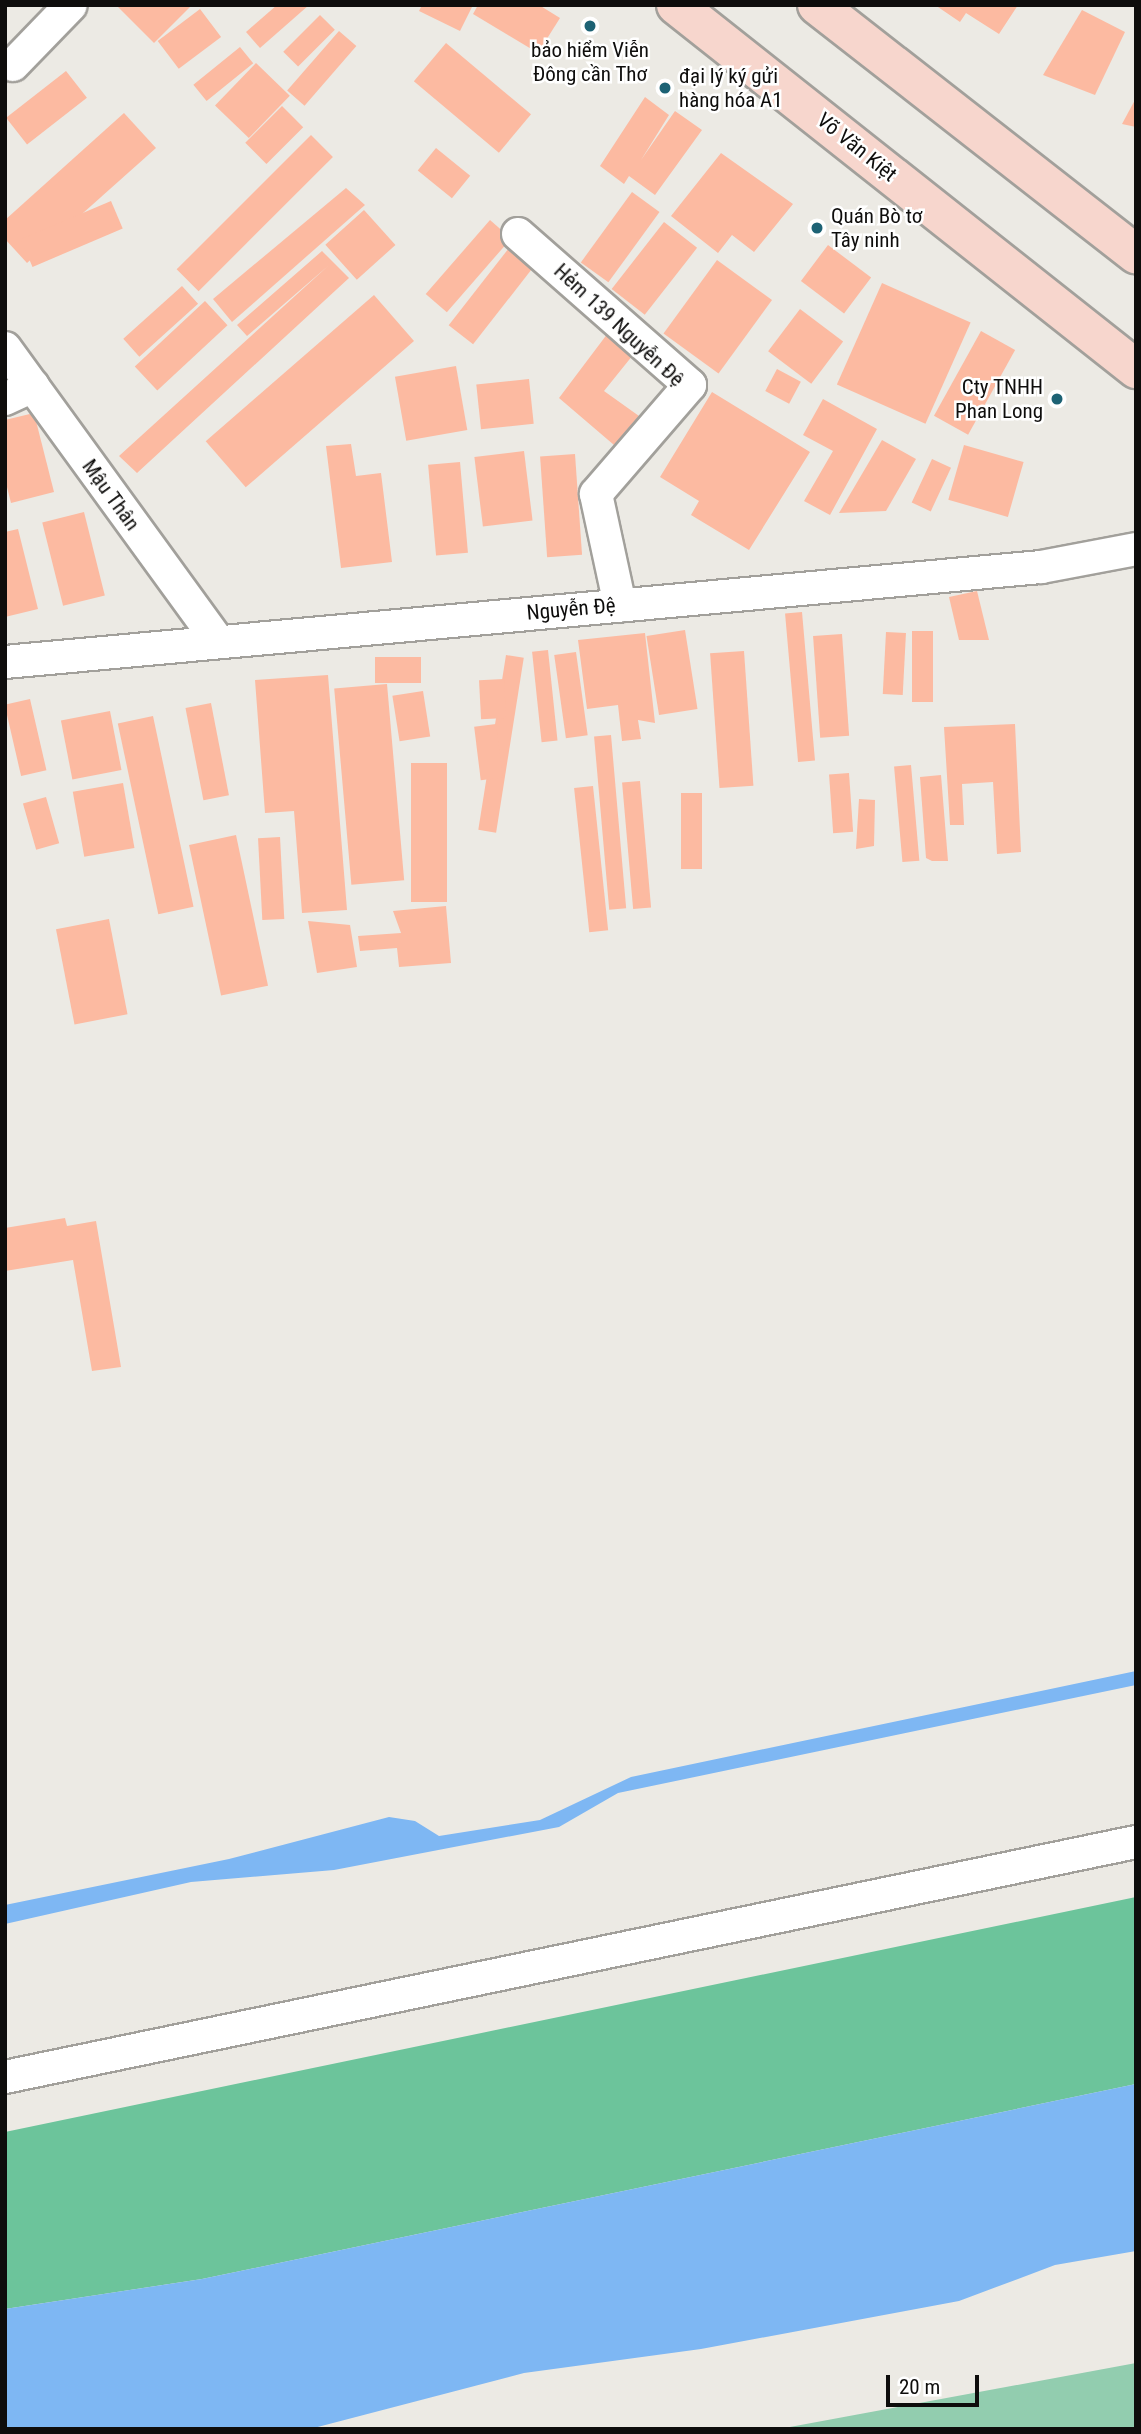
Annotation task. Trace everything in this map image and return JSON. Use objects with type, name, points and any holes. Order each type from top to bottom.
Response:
[{"type":"main road","name":"Võ Văn Kiệt","points":[[676,5],[1136,369]]},
{"type":"main road","points":[[817,5],[1136,254]]},
{"type":"street","points":[[13,65],[71,5]]},
{"type":"street","name":"Hẻm 139 Nguyễn Đệ","points":[[518,234],[690,385],[596,495],[620,605]]},
{"type":"street","name":"Mậu Thân","points":[[5,348],[19,393],[218,641]]},
{"type":"street","points":[[1041,567],[1136,526]]},
{"type":"street","name":"Nguyễn Đệ","points":[[5,662],[1041,567],[1136,549]]},
{"type":"street","points":[[5,2077],[1136,1842]]},
{"type":"green space","points":[[1136,1897],[1136,2084],[202,2279],[5,2309],[5,2132]]},
{"type":"green space","points":[[1136,2363],[1136,2429],[779,2429]]},
{"type":"water","points":[[1136,1671],[1136,1685],[618,1793],[559,1827],[334,1870],[191,1882],[5,1924],[5,1905],[229,1859],[389,1817],[415,1821],[439,1836],[540,1820],[631,1777]]},
{"type":"water","points":[[1136,2084],[1136,2251],[1055,2265],[959,2301],[701,2349],[524,2373],[310,2429],[5,2429],[5,2309],[202,2279]]},
{"type":"building","points":[[116,5],[192,5],[154,43]]},
{"type":"building","points":[[277,5],[309,5],[260,48],[246,32]]},
{"type":"building","points":[[422,5],[473,5],[460,31],[419,11]]},
{"type":"building","points":[[478,5],[539,5],[560,18],[538,53],[473,14]]},
{"type":"building","points":[[935,5],[1018,5],[999,34],[966,13],[960,22]]},
{"type":"building","points":[[200,9],[221,37],[179,69],[158,41]]},
{"type":"building","points":[[1082,10],[1125,32],[1095,95],[1043,75]]},
{"type":"building","points":[[320,15],[335,30],[298,67],[283,52]]},
{"type":"building","points":[[339,31],[356,46],[305,106],[287,91]]},
{"type":"building","points":[[446,43],[531,114],[499,153],[414,81]]},
{"type":"building","points":[[240,47],[253,63],[207,101],[193,85]]},
{"type":"building","points":[[256,63],[290,96],[249,138],[215,105]]},
{"type":"building","points":[[66,71],[87,98],[27,145],[6,118]]},
{"type":"building","points":[[645,97],[669,115],[641,160],[675,111],[702,130],[655,195],[629,176],[624,184],[600,166]]},
{"type":"building","points":[[1136,98],[1136,127],[1122,124]]},
{"type":"building","points":[[282,106],[303,127],[266,164],[245,143]]},
{"type":"building","points":[[124,113],[156,148],[27,263],[5,239],[5,220]]},
{"type":"building","points":[[311,135],[333,157],[199,291],[177,269]]},
{"type":"building","points":[[436,148],[470,176],[452,198],[418,171]]},
{"type":"building","points":[[721,153],[793,204],[754,252],[732,235],[718,253],[671,216]]},
{"type":"building","points":[[346,188],[365,205],[232,322],[213,299]]},
{"type":"building","points":[[632,192],[660,212],[608,282],[581,262]]},
{"type":"building","points":[[111,201],[123,229],[33,267],[21,239]]},
{"type":"building","points":[[364,210],[395,245],[357,280],[325,245]]},
{"type":"building","points":[[490,220],[511,238],[447,312],[426,294]]},
{"type":"building","points":[[664,222],[697,248],[645,315],[612,289]]},
{"type":"building","points":[[828,245],[871,277],[844,313],[801,281]]},
{"type":"building","points":[[509,248],[533,267],[473,344],[449,325]]},
{"type":"building","points":[[322,251],[349,278],[137,473],[119,456],[328,266],[247,336],[237,325]]},
{"type":"building","points":[[717,260],[772,300],[719,374],[664,334]]},
{"type":"building","points":[[882,283],[971,322],[925,424],[837,384]]},
{"type":"building","points":[[182,286],[198,304],[139,357],[123,339]]},
{"type":"building","points":[[374,295],[414,341],[246,487],[206,441]]},
{"type":"building","points":[[205,301],[228,325],[157,391],[135,366]]},
{"type":"building","points":[[800,309],[843,341],[811,384],[768,351]]},
{"type":"building","points":[[611,329],[637,350],[604,391],[639,416],[614,445],[559,398]]},
{"type":"building","points":[[981,331],[1015,350],[968,435],[934,416]]},
{"type":"building","points":[[456,366],[467,430],[406,441],[395,377]]},
{"type":"building","points":[[777,369],[801,382],[789,404],[765,391]]},
{"type":"building","points":[[529,379],[534,424],[481,429],[476,385]]},
{"type":"building","points":[[712,392],[810,452],[749,550],[691,515],[699,501],[660,477]]},
{"type":"building","points":[[823,399],[877,429],[830,515],[804,501],[833,451],[803,435]]},
{"type":"building","points":[[34,413],[54,492],[11,503],[5,479],[5,420]]},
{"type":"building","points":[[882,440],[916,459],[886,511],[839,513]]},
{"type":"building","points":[[351,444],[356,476],[381,473],[392,562],[341,568],[326,446]]},
{"type":"building","points":[[964,445],[1024,462],[1008,517],[948,500]]},
{"type":"building","points":[[524,451],[533,520],[483,527],[474,457]]},
{"type":"building","points":[[575,454],[582,555],[547,557],[540,456]]},
{"type":"building","points":[[932,459],[951,468],[931,511],[912,503]]},
{"type":"building","points":[[460,462],[468,553],[436,555],[428,465]]},
{"type":"building","points":[[84,512],[105,595],[63,606],[42,522]]},
{"type":"building","points":[[18,529],[38,609],[5,617],[5,532]]},
{"type":"building","points":[[977,591],[989,640],[959,640],[949,597]]},
{"type":"building","points":[[802,612],[815,760],[798,762],[785,613]]},
{"type":"building","points":[[685,630],[698,709],[659,715],[646,636]]},
{"type":"building","points":[[912,631],[933,631],[933,702],[912,702]]},
{"type":"building","points":[[886,632],[906,633],[903,695],[883,694]]},
{"type":"building","points":[[645,633],[655,723],[638,720],[641,739],[622,741],[618,705],[587,709],[578,640]]},
{"type":"building","points":[[842,634],[849,736],[820,738],[813,636]]},
{"type":"building","points":[[548,650],[558,741],[542,742],[532,652]]},
{"type":"building","points":[[744,651],[753,786],[719,788],[710,653]]},
{"type":"building","points":[[576,652],[588,735],[566,738],[554,655]]},
{"type":"building","points":[[506,655],[524,658],[496,833],[478,830]]},
{"type":"building","points":[[375,657],[421,657],[421,683],[375,683]]},
{"type":"building","points":[[328,675],[347,910],[302,913],[294,811],[265,813],[255,680]]},
{"type":"building","points":[[504,679],[506,718],[481,719],[479,680]]},
{"type":"building","points":[[387,684],[404,880],[351,885],[334,689]]},
{"type":"building","points":[[423,691],[430,736],[400,741],[392,696]]},
{"type":"building","points":[[30,699],[46,770],[21,776],[5,705]]},
{"type":"building","points":[[211,703],[229,795],[203,800],[185,708]]},
{"type":"building","points":[[110,711],[121,770],[72,779],[61,721]]},
{"type":"building","points":[[153,716],[194,907],[158,914],[118,723]]},
{"type":"building","points":[[496,724],[503,778],[481,780],[474,727]]},
{"type":"building","points":[[1015,724],[1021,852],[997,854],[993,782],[962,784],[964,825],[950,825],[944,727]]},
{"type":"building","points":[[611,735],[626,908],[609,910],[594,736]]},
{"type":"building","points":[[411,763],[447,763],[447,902],[411,902]]},
{"type":"building","points":[[911,765],[919,861],[902,862],[894,766]]},
{"type":"building","points":[[849,773],[853,832],[833,833],[829,774]]},
{"type":"building","points":[[941,775],[948,861],[932,861],[926,858],[920,777]]},
{"type":"building","points":[[640,781],[651,908],[633,909],[622,783]]},
{"type":"building","points":[[123,783],[134,848],[84,857],[73,792]]},
{"type":"building","points":[[593,786],[608,930],[589,932],[574,788]]},
{"type":"building","points":[[681,793],[702,793],[702,869],[681,869]]},
{"type":"building","points":[[46,797],[59,843],[36,850],[23,804]]},
{"type":"building","points":[[859,799],[875,800],[874,846],[856,849]]},
{"type":"building","points":[[236,835],[268,986],[221,996],[189,845]]},
{"type":"building","points":[[280,837],[284,919],[262,920],[258,838]]},
{"type":"building","points":[[446,906],[451,963],[399,967],[397,948],[360,951],[358,936],[401,933],[393,911]]},
{"type":"building","points":[[109,919],[128,1014],[75,1025],[56,929]]},
{"type":"building","points":[[308,921],[350,925],[357,967],[317,973]]},
{"type":"building","points":[[65,1218],[67,1226],[96,1221],[121,1367],[92,1371],[73,1260],[5,1271],[5,1228]]},
{"type":"place","name":"bảo hiểm Viễn Đông cần Thơ","points":[[590,26]]},
{"type":"place","name":"đại lý ký gửi hàng hóa A1","points":[[665,88]]},
{"type":"place","name":"Quán Bò tơ Tây ninh","points":[[817,228]]},
{"type":"place","name":"Cty TNHH Phan Long","points":[[1057,399]]}]
